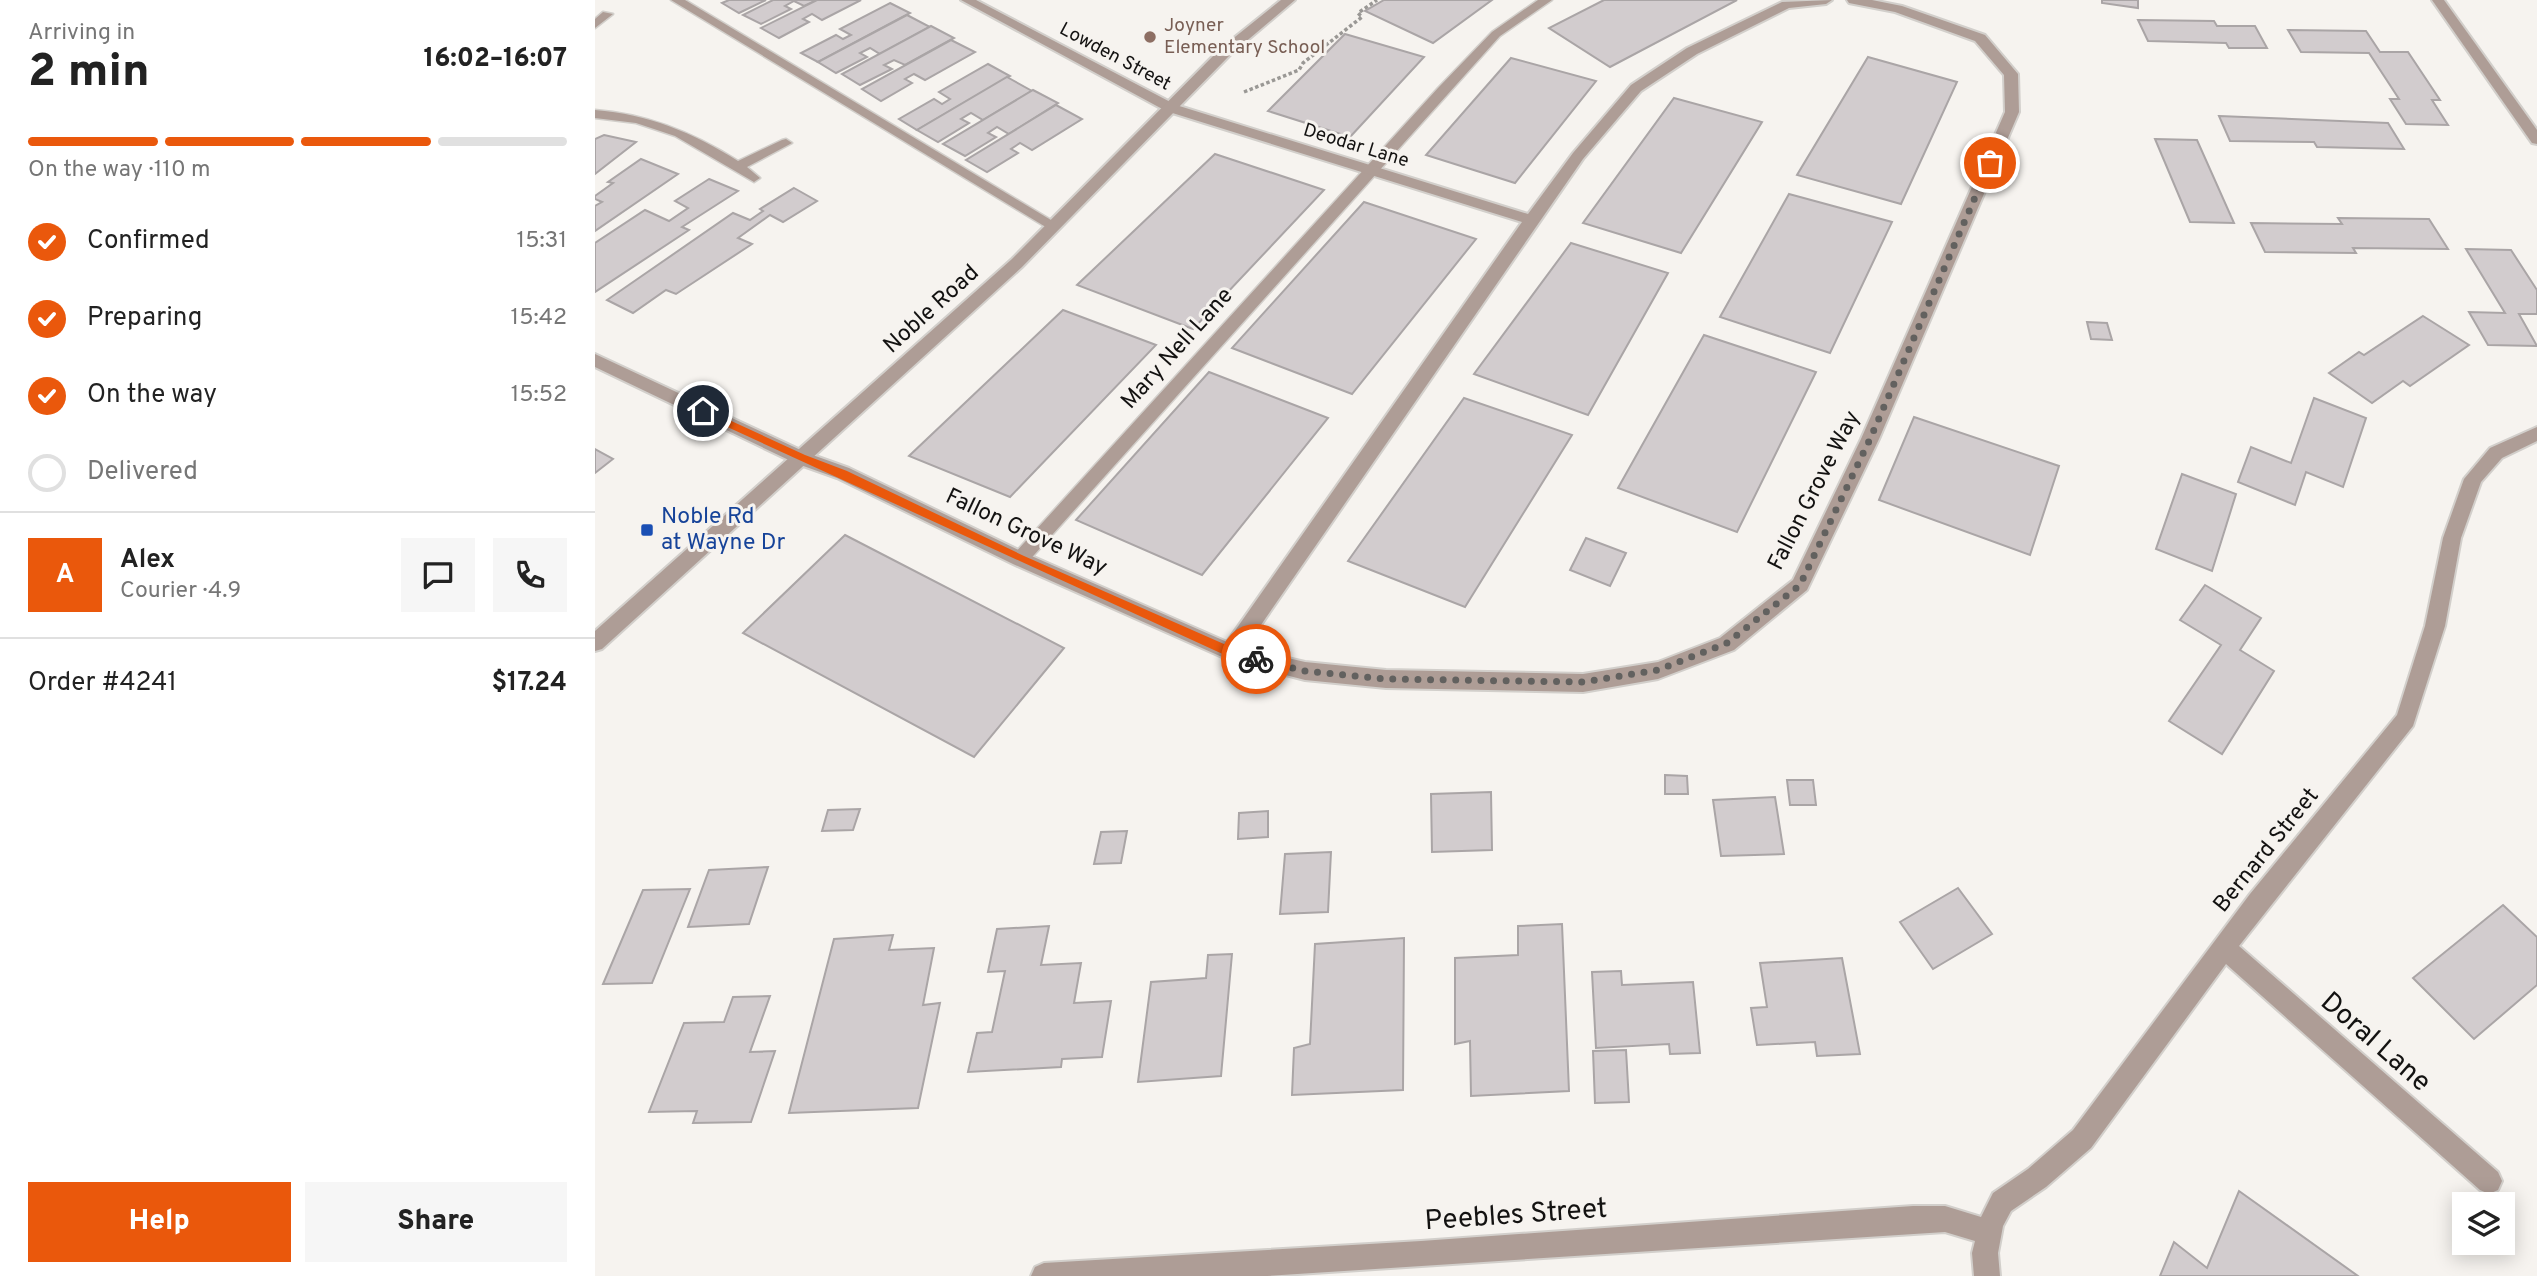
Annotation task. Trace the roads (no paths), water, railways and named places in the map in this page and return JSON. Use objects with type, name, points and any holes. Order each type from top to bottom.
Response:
[{"type":"street","name":"Lowden Street","points":[[967,0],[1171,108]]},
{"type":"street","name":"Noble Road","points":[[595,643],[1017,263],[1225,52],[1289,0]]},
{"type":"street","name":"Fallon Grove Way","points":[[801,458],[843,473],[1020,559],[1231,653],[1305,671],[1386,679],[1584,682],[1658,670],[1727,643],[1800,585],[1870,439],[2012,112],[2011,74],[1980,38],[1898,9],[1853,0]]},
{"type":"street","points":[[2438,0],[2537,140]]},
{"type":"street","points":[[1231,653],[1531,219],[1636,88],[1692,51],[1786,5],[1815,1]]},
{"type":"street","name":"Deodar Lane","points":[[1171,108],[1531,219]]},
{"type":"street","points":[[595,360],[801,458]]},
{"type":"street","name":"Bernard Street","points":[[1987,1276],[1985,1253],[2002,1202],[2037,1178],[2082,1139],[2224,948],[2406,720],[2435,626],[2452,538],[2473,479],[2496,453],[2537,433]]},
{"type":"street","name":"Doral Lane","points":[[2224,948],[2489,1181]]},
{"type":"street","name":"Peebles Street","points":[[1044,1276],[1434,1254],[1913,1219],[1945,1219],[1990,1233]]},
{"type":"lane","points":[[677,0],[1054,226]]},
{"type":"lane","name":"Mary Nell Lane","points":[[1020,559],[1496,34],[1546,0]]},
{"type":"lane","points":[[595,25],[607,14]]},
{"type":"lane","points":[[595,114],[656,125],[722,155],[754,177]]},
{"type":"lane","points":[[738,166],[786,143]]},
{"type":"place","name":"Joyner Elementary School","points":[[1150,37]]},
{"type":"place","name":"Noble Rd at Wayne Dr","points":[[647,530]]}]
